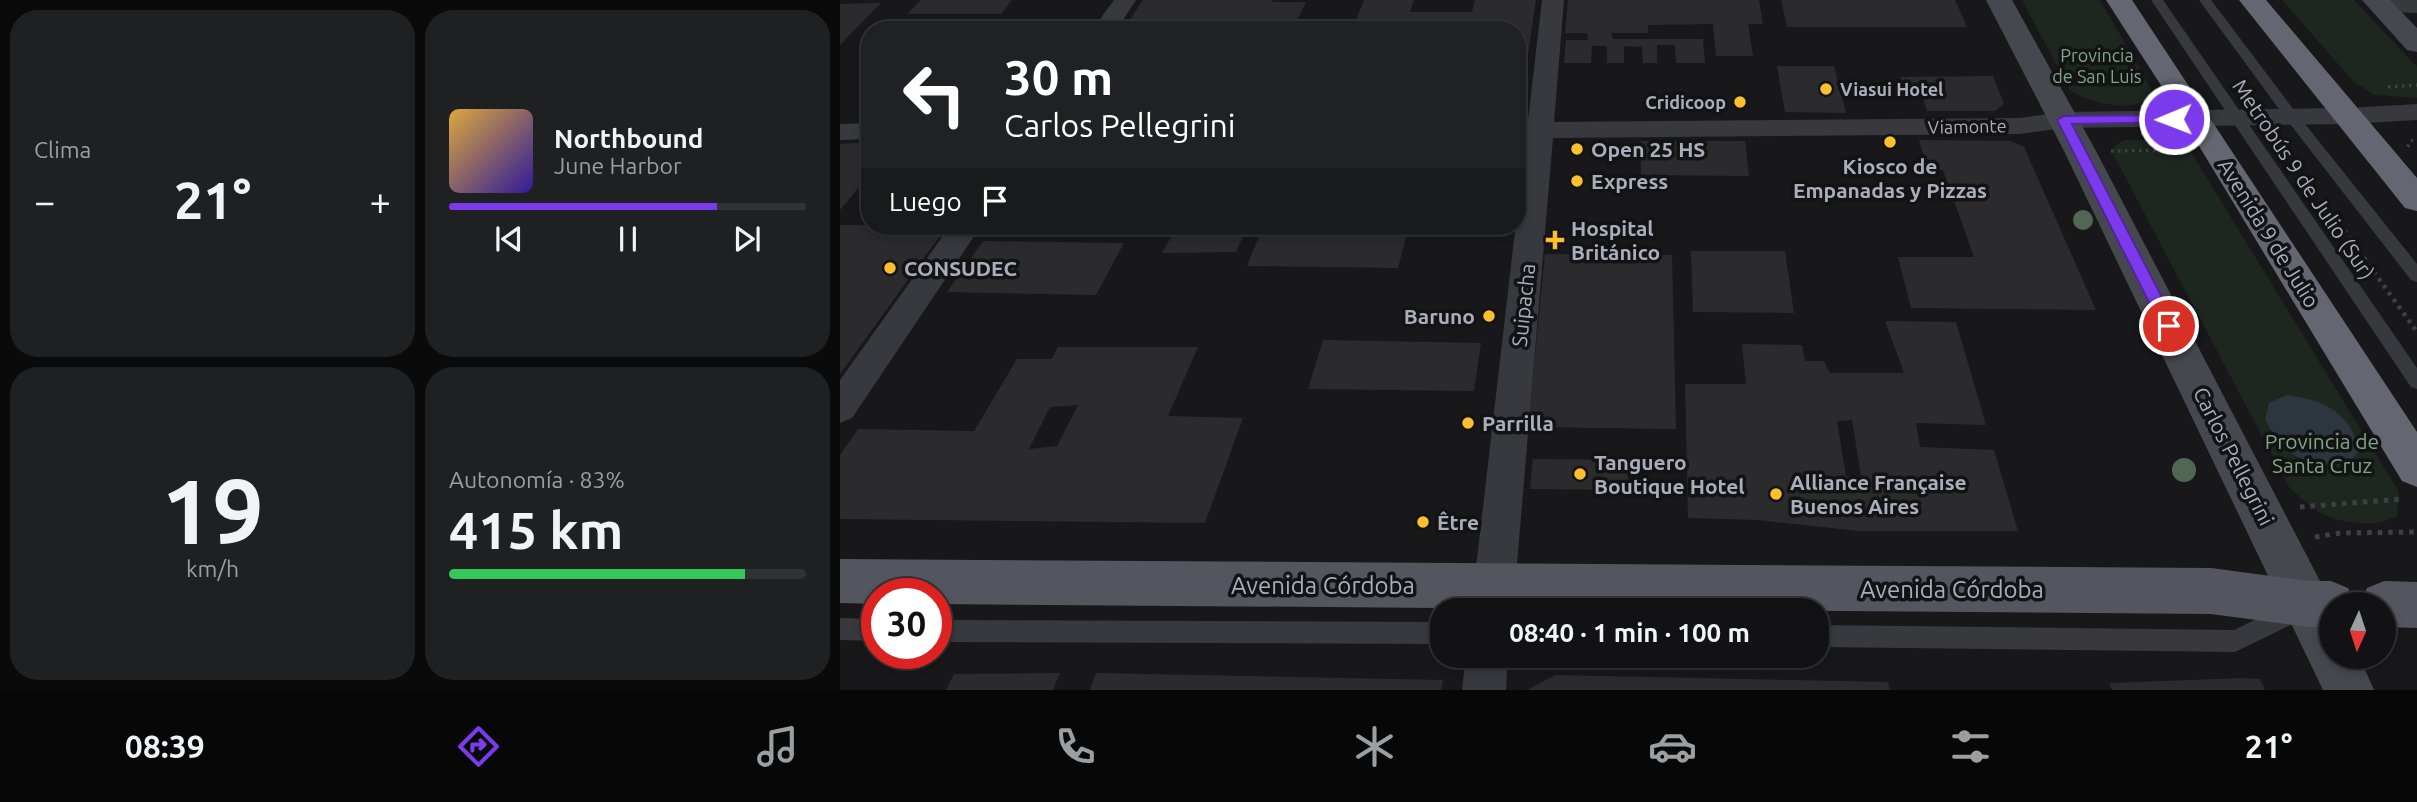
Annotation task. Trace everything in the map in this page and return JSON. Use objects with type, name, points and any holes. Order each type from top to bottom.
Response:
[{"type":"highway","name":"Avenida 9 de Julio","points":[[2119,0],[2197,118],[2412,483]]},
{"type":"highway","points":[[2252,0],[2417,200]]},
{"type":"main road","name":"Avenida Córdoba","points":[[840,581],[1458,598]]},
{"type":"main road","name":"Avenida Córdoba","points":[[1574,598],[2211,590],[2319,604]]},
{"type":"main road","points":[[2396,604],[2417,604]]},
{"type":"street","points":[[1110,21],[1125,0]]},
{"type":"street","name":"Suipacha","points":[[1526,168],[1529,128],[1553,0]]},
{"type":"street","name":"Carlos Pellegrini","points":[[1999,0],[2064,120],[2261,508],[2319,602]]},
{"type":"street","points":[[2378,3],[2417,6]]},
{"type":"street","points":[[2378,3],[2417,44]]},
{"type":"street","name":"Viamonte","points":[[1529,128],[1564,131],[2020,126],[2064,120],[2348,117],[2417,112]]},
{"type":"street","points":[[840,132],[861,131]]},
{"type":"street","points":[[840,408],[960,235]]},
{"type":"street","name":"Suipacha","points":[[1494,598],[1521,235]]},
{"type":"street","points":[[1484,690],[1487,668]]},
{"type":"street","name":"Carlos Pellegrini","points":[[2339,669],[2349,690]]},
{"type":"lane","name":"Metrobús 9 de Julio (Sur)","points":[[2157,0],[2417,382]]},
{"type":"lane","points":[[2205,0],[2292,117],[2417,276]]},
{"type":"lane","points":[[1829,636],[2235,640],[2319,604]]},
{"type":"lane","points":[[840,629],[861,630]]},
{"type":"lane","points":[[952,631],[1430,633]]},
{"type":"path","points":[[2261,508],[2412,483]]},
{"type":"green space","name":"Provincia de San Luis","points":[[2022,0],[2100,0],[2153,92],[2148,99],[2138,104],[2114,105],[2088,99],[2070,90]]},
{"type":"green space","points":[[2282,0],[2354,0],[2417,67],[2417,98],[2374,95],[2353,81]]},
{"type":"green space","name":"Provincia de Santa Cruz","points":[[2124,140],[2164,140],[2191,152],[2399,492],[2397,516],[2375,523],[2337,520],[2320,513],[2289,487],[2112,152],[2113,147]]},
{"type":"shaded area","points":[[2287,395],[2324,405],[2334,410],[2350,426],[2359,451],[2348,464],[2308,462],[2288,451],[2280,442],[2265,419],[2269,403]]},
{"type":"building","points":[[921,0],[1012,0],[1001,14],[907,14]]},
{"type":"building","points":[[1143,0],[1306,2],[1296,21],[1129,21]]},
{"type":"building","points":[[1364,0],[1414,0],[1410,12],[1472,12],[1475,0],[1536,0],[1526,55],[1526,21],[1356,21]]},
{"type":"building","points":[[1568,0],[1759,0],[1763,24],[1748,24],[1753,56],[1716,56],[1713,24],[1648,25],[1648,33],[1611,33],[1613,39],[1703,39],[1705,63],[1676,63],[1675,45],[1657,45],[1657,63],[1643,63],[1642,47],[1624,46],[1624,63],[1607,63],[1607,46],[1592,46],[1591,63],[1564,63],[1566,40],[1588,40],[1587,33],[1565,33]]},
{"type":"building","points":[[1781,0],[1955,0],[1967,27],[1787,27]]},
{"type":"building","points":[[881,3],[840,45],[840,4]]},
{"type":"building","points":[[1777,66],[1834,66],[1846,113],[1785,112]]},
{"type":"building","points":[[1993,76],[2004,104],[1995,111],[1927,111],[1919,86],[1902,85],[1900,77]]},
{"type":"building","points":[[1919,140],[2011,141],[2024,147],[2096,310],[1911,308],[1898,257],[1974,257],[1943,170],[1928,171]]},
{"type":"building","points":[[1640,141],[1745,141],[1749,176],[1641,175]]},
{"type":"building","points":[[861,143],[861,185],[840,210],[840,144]]},
{"type":"building","points":[[840,225],[861,225],[861,235],[940,235],[840,374]]},
{"type":"building","points":[[1172,235],[1244,235],[1236,252],[1162,253]]},
{"type":"building","points":[[1259,235],[1407,235],[1398,268],[1247,266]]},
{"type":"building","points":[[983,241],[1124,243],[1096,295],[947,292]]},
{"type":"building","points":[[1691,251],[1785,251],[1794,313],[1693,312]]},
{"type":"building","points":[[1545,254],[1672,255],[1676,429],[1528,427]]},
{"type":"building","points":[[1885,321],[1956,322],[1986,425],[1916,423],[1920,447],[1994,450],[2018,531],[1859,531],[1757,520],[1688,518],[1685,384],[1746,384],[1742,344],[1802,345],[1805,361],[1824,361],[1830,373],[1904,373]],"holes":[[[1852,420],[1861,476],[1846,476],[1837,421]]]},
{"type":"building","points":[[1323,340],[1481,343],[1474,391],[1308,389]]},
{"type":"building","points":[[1058,347],[1198,347],[1168,416],[1243,418],[1205,523],[840,519],[840,455],[858,429],[974,431],[1017,359],[1052,359]],"holes":[[[1078,405],[1057,446],[1029,449],[1050,407]]]},
{"type":"building","name":"Tanguero Boutique Hotel","points":[[1533,459],[1628,460],[1628,490],[1530,489]]},
{"type":"building","points":[[1060,673],[1053,690],[946,690],[954,674]]},
{"type":"building","points":[[1096,673],[1443,680],[1441,690],[1090,690]]},
{"type":"building","points":[[1555,675],[1888,682],[1890,690],[1527,690]]},
{"type":"building","points":[[2260,679],[2265,690],[2112,690],[2109,683]]},
{"type":"place","name":"Viasui Hotel","points":[[1826,89]]},
{"type":"place","name":"Cridicoop","points":[[1740,102]]},
{"type":"place","name":"Kiosco de Empanadas y Pizzas","points":[[1890,142]]},
{"type":"place","name":"Open 25 HS","points":[[1577,149]]},
{"type":"place","name":"Express","points":[[1577,181]]},
{"type":"place","name":"Hospital Británico","points":[[1555,240]]},
{"type":"place","name":"CONSUDEC","points":[[890,268]]},
{"type":"place","name":"Baruno","points":[[1489,316]]},
{"type":"place","name":"Parrilla","points":[[1468,423]]},
{"type":"place","name":"Tanguero Boutique Hotel","points":[[1580,474]]},
{"type":"place","name":"Alliance Française Buenos Aires","points":[[1776,494]]},
{"type":"place","name":"Être","points":[[1423,522]]},
{"type":"route","points":[[2169,326],[2064,120],[2174,119]]}]
